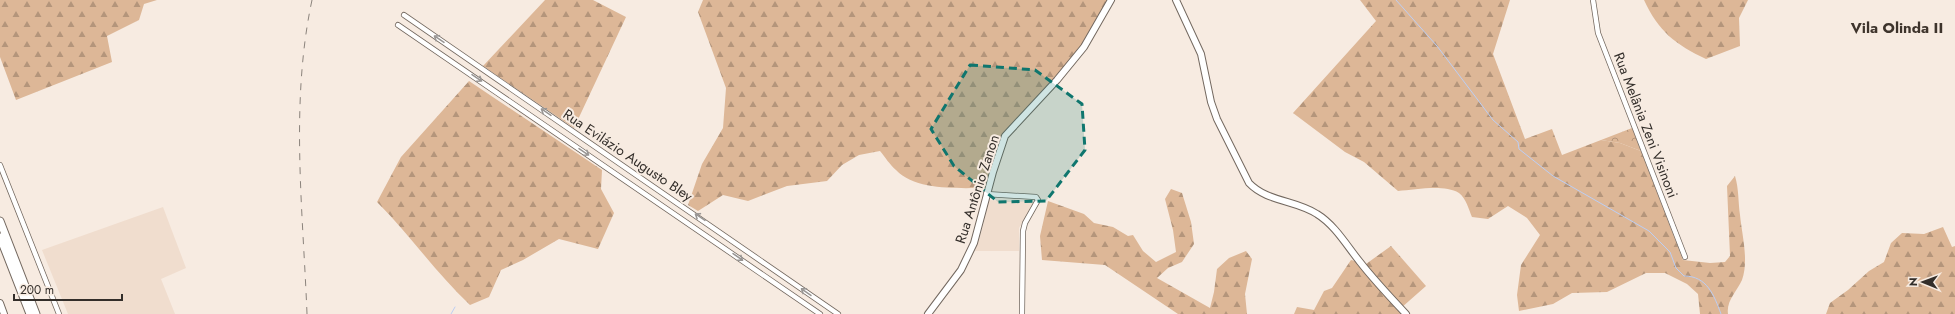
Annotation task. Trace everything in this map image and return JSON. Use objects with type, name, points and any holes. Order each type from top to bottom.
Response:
[{"type":"highway","points":[[0,221],[36,314]]},
{"type":"highway","points":[[0,238],[30,314]]},
{"type":"main road","name":"Rua Antônio Zanon","points":[[928,314],[961,270],[974,243],[986,194],[1005,136],[1057,80],[1084,47],[1111,0]]},
{"type":"main road","points":[[1176,0],[1201,54],[1211,102],[1217,119],[1249,184],[1255,190],[1268,196],[1306,208],[1318,214],[1333,228],[1372,277],[1406,314]]},
{"type":"main road","points":[[0,304],[4,314]]},
{"type":"street","name":"Rua Melânia Zeni Visinoni","points":[[1593,0],[1598,33],[1685,257]]},
{"type":"street","name":"Rua Evilázio Augusto Bley","points":[[404,15],[838,314]]},
{"type":"street","name":"Rua Evilázio Augusto Bley","points":[[398,25],[820,314]]},
{"type":"street","points":[[0,165],[59,314]]},
{"type":"street","points":[[986,194],[1036,197],[1038,200],[1025,223],[1023,231],[1022,314]]},
{"type":"highlighted area","points":[[970,65],[1035,70],[1082,104],[1085,150],[1046,201],[998,202],[954,166],[931,129]]},
{"type":"shaded area","points":[[989,200],[1034,202],[1019,228],[1019,251],[975,251]]},
{"type":"shaded area","points":[[163,207],[186,268],[161,279],[175,314],[68,314],[42,250]]},
{"type":"green space","points":[[0,0],[157,0],[144,4],[139,20],[107,36],[112,62],[16,100],[0,57]]},
{"type":"green space","points":[[545,0],[593,0],[626,17],[574,128],[483,66]]},
{"type":"green space","points":[[703,0],[1108,0],[1087,39],[1056,78],[1001,137],[986,188],[938,187],[915,182],[896,170],[880,151],[859,155],[842,165],[827,181],[787,186],[748,201],[723,195],[698,211],[688,205],[702,164],[723,128],[726,88],[698,12]]},
{"type":"green space","points":[[1360,0],[1510,0],[1493,54],[1525,139],[1552,129],[1562,155],[1601,140],[1620,143],[1641,151],[1683,260],[1710,263],[1725,262],[1730,256],[1727,186],[1735,176],[1745,265],[1742,280],[1732,296],[1728,314],[1700,314],[1698,294],[1687,284],[1665,273],[1646,273],[1607,292],[1572,293],[1553,304],[1519,311],[1517,295],[1521,265],[1540,235],[1527,218],[1508,206],[1488,219],[1472,217],[1464,198],[1453,190],[1429,188],[1398,191],[1364,162],[1345,152],[1293,113],[1376,21]]},
{"type":"green space","points":[[1644,0],[1748,0],[1739,18],[1740,46],[1706,59],[1695,54],[1669,36],[1662,29],[1649,11]]},
{"type":"green space","points":[[469,81],[602,170],[601,189],[614,213],[598,249],[559,239],[523,260],[501,270],[489,297],[470,305],[377,202],[401,157]]},
{"type":"green space","points":[[1632,128],[1641,151],[1620,143],[1601,140]]},
{"type":"green space","points":[[1171,189],[1182,193],[1191,222],[1194,244],[1182,262],[1168,268],[1157,278],[1210,308],[1217,269],[1229,258],[1246,251],[1252,259],[1245,294],[1247,314],[1178,314],[1105,265],[1042,260],[1040,236],[1048,201],[1084,214],[1094,223],[1113,227],[1128,236],[1133,235],[1143,251],[1156,262],[1176,252],[1173,230],[1165,199]]},
{"type":"green space","points":[[1943,227],[1952,247],[1955,246],[1955,314],[1826,314],[1830,303],[1848,290],[1869,271],[1884,262],[1891,243],[1902,233],[1924,234]]},
{"type":"green space","points":[[1391,246],[1426,286],[1401,308],[1405,314],[1294,314],[1297,307],[1314,310],[1324,291],[1332,288],[1351,260],[1366,264]]},
{"type":"waterway","points":[[1396,0],[1437,46],[1493,120],[1518,142],[1519,149],[1553,176],[1649,231],[1670,252],[1676,268],[1684,276],[1698,279],[1704,283],[1716,300],[1721,314]]},
{"type":"waterway","points":[[451,314],[455,307]]},
{"type":"railway","points":[[307,314],[301,196],[300,117],[301,78],[305,39],[312,0]]},
{"type":"district","name":"Vila Olinda II","points":[[1897,28]]}]
